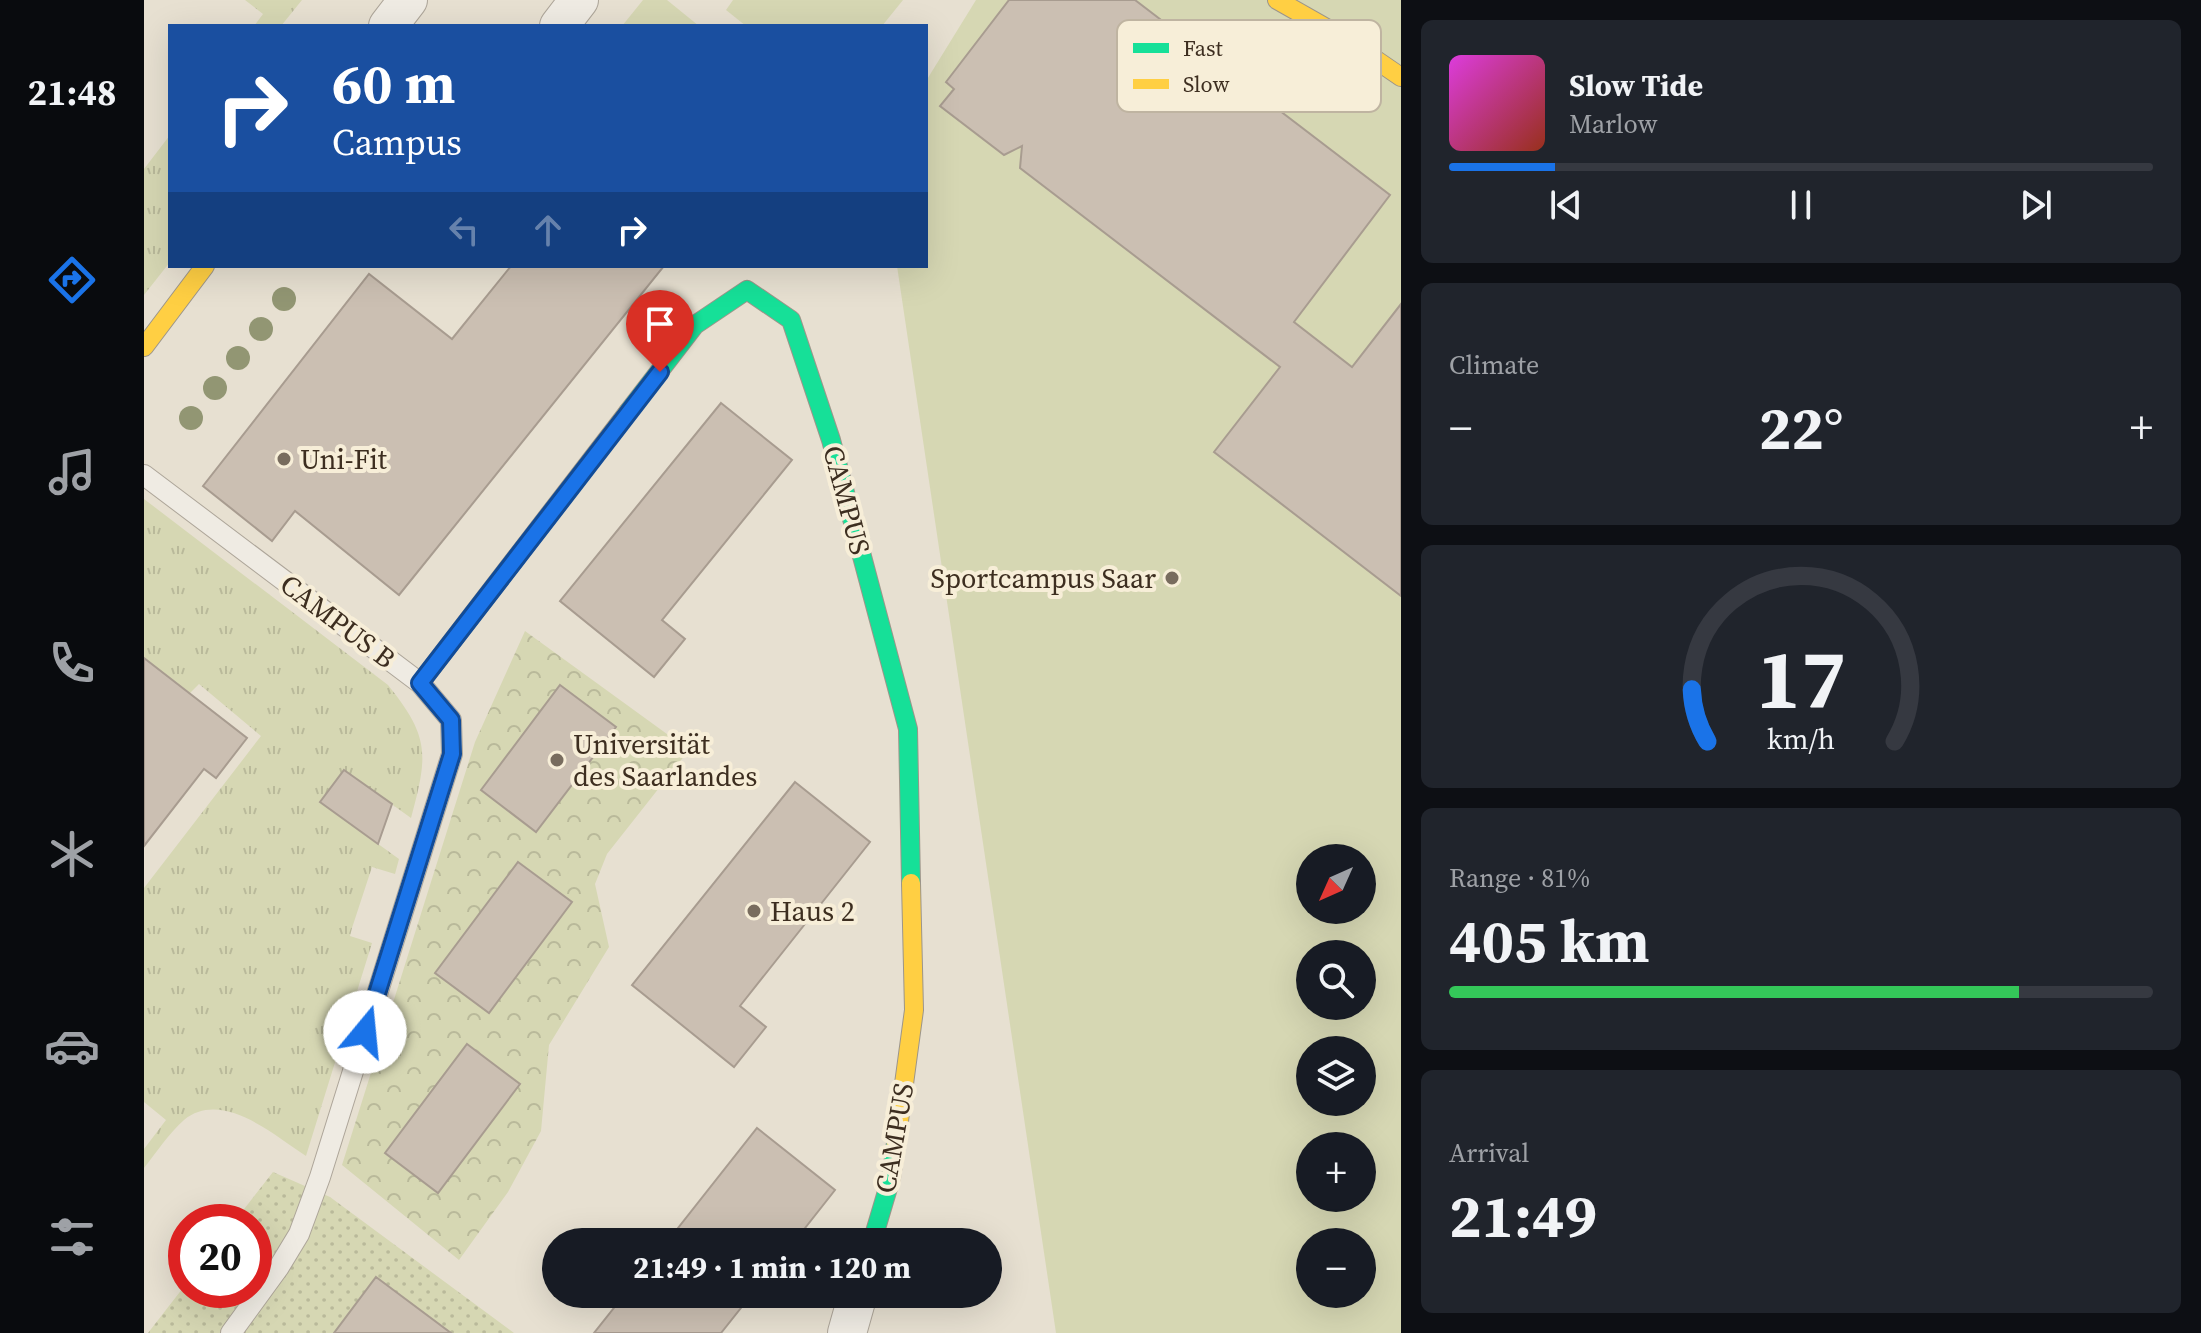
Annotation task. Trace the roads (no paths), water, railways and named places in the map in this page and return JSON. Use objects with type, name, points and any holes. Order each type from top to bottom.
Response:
[{"type":"street","points":[[390,24],[408,0]]},
{"type":"street","points":[[561,24],[579,0]]},
{"type":"street","points":[[1277,0],[1312,20]]},
{"type":"street","points":[[1381,63],[1401,77]]},
{"type":"street","points":[[144,347],[203,268]]},
{"type":"street","name":"CAMPUS","points":[[420,683],[695,325],[747,290],[791,320],[831,440],[908,729],[914,1010],[891,1178],[876,1228]]},
{"type":"street","points":[[847,1333],[854,1308]]},
{"type":"lane","name":"CAMPUS B","points":[[144,475],[420,683],[451,720],[452,754],[320,1177],[299,1234],[231,1333]]},
{"type":"place","name":"Uni-Fit","points":[[284,459]]},
{"type":"place","name":"Sportcampus Saar","points":[[1172,578]]},
{"type":"place","name":"Universität des Saarlandes","points":[[557,760]]},
{"type":"place","name":"Haus 2","points":[[754,911]]}]
